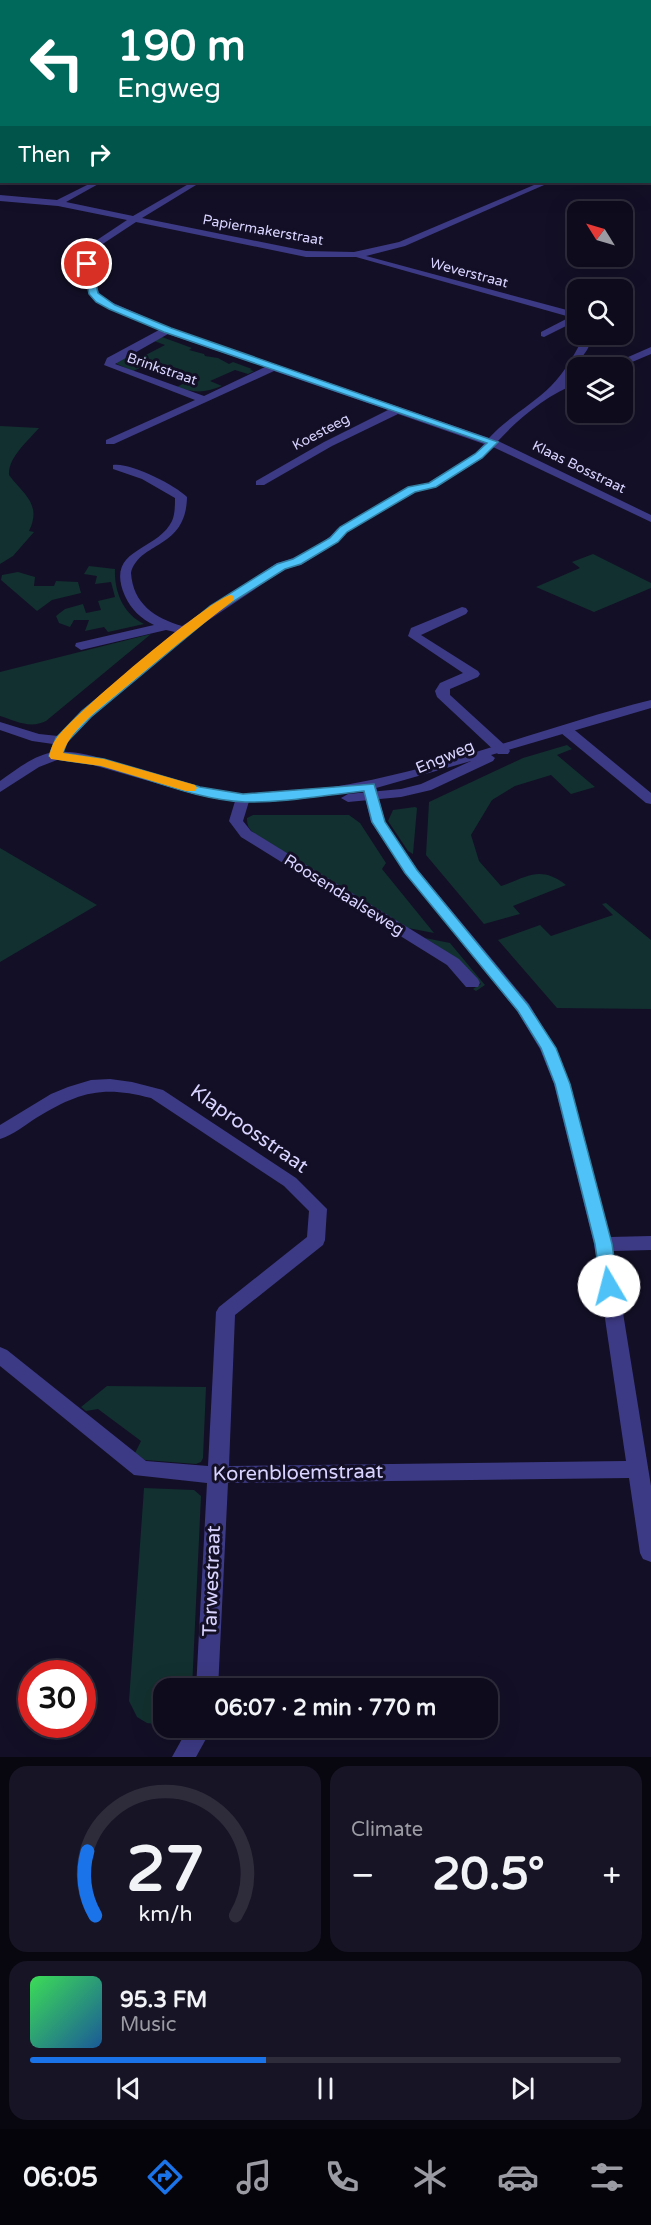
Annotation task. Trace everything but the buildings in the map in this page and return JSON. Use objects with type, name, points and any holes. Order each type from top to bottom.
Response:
[{"type":"street","points":[[58,203],[96,183]]},
{"type":"street","points":[[195,183],[98,242],[87,254],[86,260],[94,294],[103,303],[167,330],[494,442]]},
{"type":"street","name":"Papiermakerstraat","points":[[0,198],[58,203],[306,254],[354,255],[402,244],[545,183]]},
{"type":"street","name":"Weverstraat","points":[[354,255],[567,313]]},
{"type":"street","points":[[544,334],[567,322]]},
{"type":"street","name":"Brinkstraat","points":[[167,330],[111,360],[109,364],[204,400]]},
{"type":"street","points":[[0,788],[34,764],[55,756],[61,741],[86,714],[214,609],[281,566],[297,562],[334,540],[344,530],[412,490],[432,485],[479,456],[494,442],[503,429],[555,388],[584,345]]},
{"type":"street","points":[[633,358],[651,350]]},
{"type":"street","name":"Brinkstraat","points":[[110,442],[274,367]]},
{"type":"street","points":[[555,388],[567,383]]},
{"type":"street","name":"Koesteeg","points":[[260,483],[328,444],[397,410]]},
{"type":"street","name":"Klaas Bosstraat","points":[[494,442],[651,519]]},
{"type":"street","points":[[117,467],[146,477],[181,497],[182,508],[171,530],[160,542],[128,566],[124,574],[130,598],[139,611],[165,626],[184,632]]},
{"type":"street","points":[[462,611],[415,631],[414,636],[473,674],[445,686],[442,692],[444,697],[502,749]]},
{"type":"street","points":[[81,646],[165,626]]},
{"type":"street","name":"Engweg","points":[[55,756],[79,757],[199,790],[243,798],[370,792],[426,787],[520,742],[651,704]]},
{"type":"street","points":[[0,726],[37,738],[61,741]]},
{"type":"street","points":[[566,730],[651,800]]},
{"type":"street","points":[[370,792],[378,822],[412,873],[523,1008],[548,1048],[562,1084],[603,1244],[651,1553]]},
{"type":"street","name":"Roosendaalseweg","points":[[243,798],[237,821],[246,834],[453,962],[472,983]]},
{"type":"street","name":"Klaproosstraat","points":[[0,1132],[63,1094],[87,1085],[116,1084],[137,1088],[157,1094],[290,1182],[318,1209],[316,1240],[226,1312],[216,1473]]},
{"type":"street","points":[[603,1244],[651,1244]]},
{"type":"street","name":"Korenbloemstraat","points":[[0,1355],[141,1469],[197,1474],[637,1469]]},
{"type":"street","name":"Tarwestraat","points":[[207,1678],[216,1473]]},
{"type":"street","points":[[184,1757],[194,1738]]},
{"type":"green space","points":[[162,337],[192,348],[189,350],[205,356],[218,358],[229,364],[233,362],[254,371],[248,374],[235,370],[210,381],[222,386],[205,391],[194,391],[177,387],[188,381],[145,366],[133,371],[117,364],[116,362],[128,354],[140,358],[165,345],[154,341]]},
{"type":"green space","points":[[0,426],[39,428],[15,455],[9,475],[30,500],[33,514],[29,531],[34,532],[13,556],[0,564]]},
{"type":"green space","points":[[593,554],[651,583],[651,588],[594,612],[536,587],[580,568],[572,562]]},
{"type":"green space","points":[[89,566],[115,569],[116,585],[121,601],[130,614],[144,624],[108,632],[104,627],[85,631],[89,620],[74,620],[70,627],[59,623],[56,616],[65,609],[83,604],[86,613],[101,610],[98,601],[115,597],[111,582],[95,584],[97,576],[84,574]]},
{"type":"green space","points":[[18,572],[35,577],[34,586],[54,586],[56,581],[78,582],[81,593],[52,600],[37,611],[1,580],[2,575]]},
{"type":"green space","points":[[151,634],[46,721],[29,724],[0,716],[0,672]]},
{"type":"green space","points":[[567,745],[572,749],[557,755],[595,787],[571,794],[551,775],[515,786],[492,800],[471,835],[479,861],[501,886],[527,876],[541,874],[549,875],[566,885],[513,906],[520,914],[484,924],[426,855],[429,802],[523,758]]},
{"type":"green space","points":[[417,808],[413,854],[408,851],[388,821],[393,810]]},
{"type":"green space","points":[[253,815],[349,815],[360,823],[386,863],[382,869],[434,933],[408,928],[255,834],[251,831],[247,821],[247,818]]},
{"type":"green space","points":[[0,848],[97,905],[0,962]]},
{"type":"green space","points":[[606,903],[651,940],[651,1009],[557,1008],[498,940],[540,925],[551,936],[613,915],[602,904]]},
{"type":"green space","points":[[425,938],[450,943],[485,985],[476,991],[473,989],[481,984],[459,960]]},
{"type":"green space","points":[[107,1386],[206,1387],[201,1462],[196,1464],[145,1460],[135,1453],[141,1441],[98,1409],[86,1411],[81,1407]]},
{"type":"green space","points":[[144,1488],[194,1490],[201,1496],[193,1678],[153,1678],[153,1724],[137,1717],[129,1701]]},
{"type":"slow traffic","points":[[190,788],[79,757],[55,756],[61,741],[86,714],[184,632],[230,598]]},
{"type":"route","points":[[87,264],[94,294],[103,303],[112,307],[167,330],[494,442],[479,456],[432,485],[412,490],[341,531],[334,540],[297,562],[281,566],[214,609],[86,714],[61,741],[55,756],[79,757],[199,790],[243,798],[273,797],[369,786],[378,822],[412,873],[523,1008],[548,1048],[562,1084],[603,1244],[609,1286]]}]
